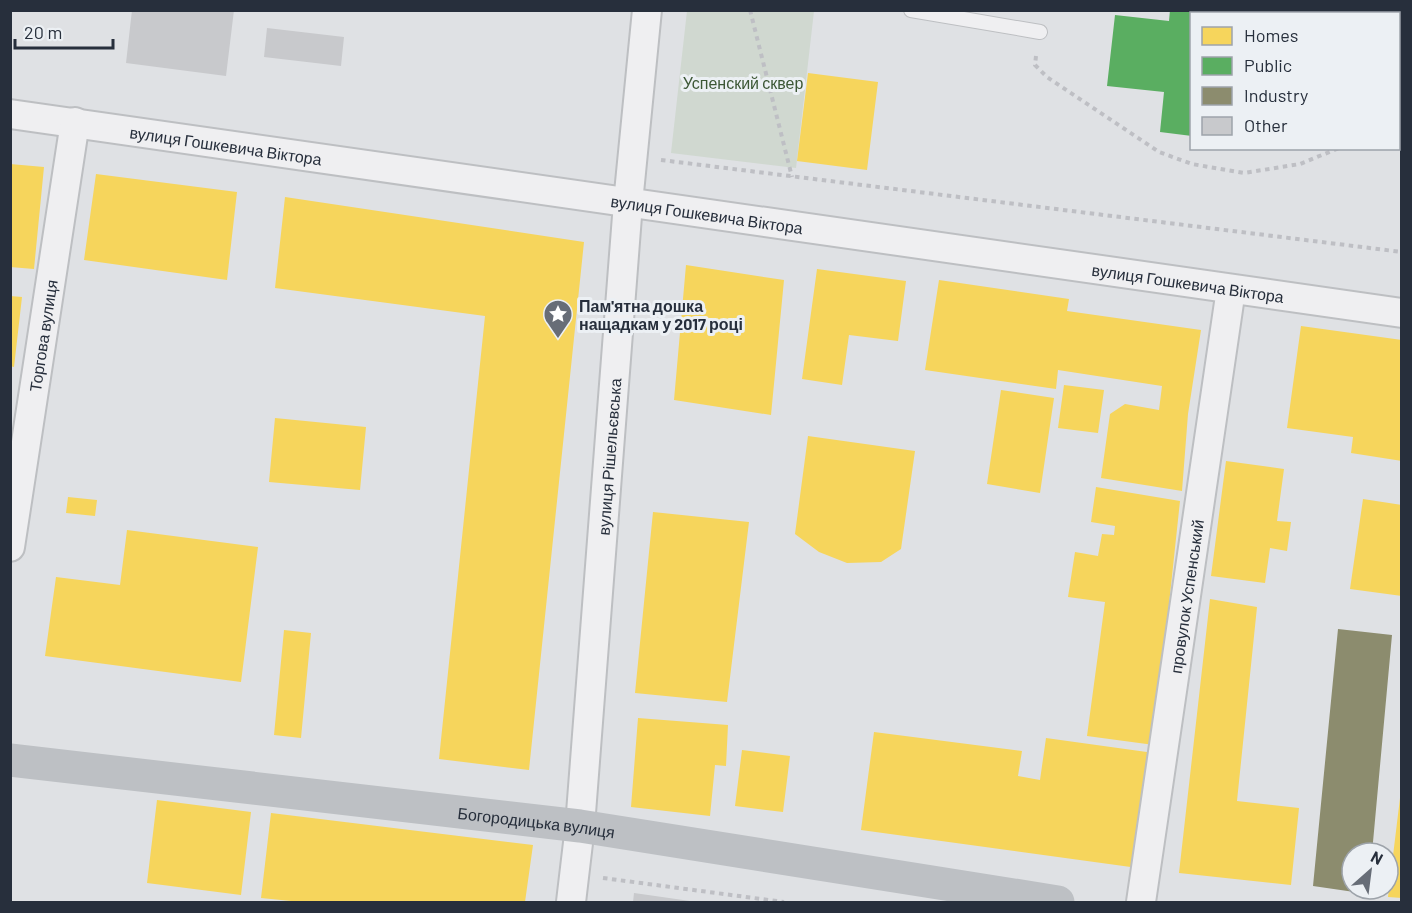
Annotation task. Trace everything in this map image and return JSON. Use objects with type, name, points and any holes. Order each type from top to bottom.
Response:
[{"type":"street","name":"вулиця Рішельєвська","points":[[571,903],[580,826],[628,203],[647,10]]},
{"type":"street","name":"вулиця Гошкевича Віктора","points":[[10,114],[1401,313]]},
{"type":"street","name":"Торгова вулиця","points":[[10,547],[75,122]]},
{"type":"street","name":"провулок Успенський","points":[[1141,903],[1231,289]]},
{"type":"street","name":"Богородицька вулиця","points":[[11,760],[580,826],[1058,903]]},
{"type":"lane","points":[[911,10],[1040,32]]},
{"type":"path","points":[[750,10],[792,177]]},
{"type":"path","points":[[1040,32],[1035,65],[1047,77],[1159,152],[1192,164],[1244,173],[1300,164],[1334,150]]},
{"type":"path","points":[[661,160],[1401,252]]},
{"type":"path","points":[[574,874],[784,903]]},
{"type":"green space","name":"Успенский сквер","points":[[687,11],[814,11],[796,168],[671,153]]},
{"type":"building: Homes","points":[[808,73],[878,82],[867,170],[797,161]]},
{"type":"building: Homes","points":[[10,164],[44,167],[34,269],[10,267]]},
{"type":"building: Homes","points":[[96,174],[237,192],[227,280],[84,260]]},
{"type":"building: Homes","points":[[285,197],[584,242],[529,770],[439,759],[485,316],[275,288]]},
{"type":"building: Homes","points":[[686,265],[784,280],[771,415],[674,400]]},
{"type":"building: Homes","points":[[817,269],[906,281],[898,341],[849,335],[842,385],[802,379]]},
{"type":"building: Homes","points":[[939,280],[1069,299],[1067,311],[1201,330],[1188,414],[1182,491],[1101,478],[1110,414],[1125,404],[1159,410],[1162,386],[1058,370],[1056,389],[925,370]]},
{"type":"building: Homes","points":[[10,296],[22,297],[14,367],[10,366]]},
{"type":"building: Homes","points":[[1301,326],[1402,340],[1402,461],[1351,453],[1353,437],[1287,428]]},
{"type":"building: Homes","points":[[1064,385],[1104,390],[1098,433],[1058,428]]},
{"type":"building: Homes","points":[[1001,390],[1054,398],[1040,493],[987,484]]},
{"type":"building: Homes","points":[[275,418],[366,427],[360,490],[269,482]]},
{"type":"building: Homes","points":[[808,436],[915,451],[901,549],[881,562],[847,563],[819,552],[795,534]]},
{"type":"building: Homes","points":[[1226,461],[1284,469],[1277,521],[1291,522],[1287,551],[1270,548],[1265,583],[1211,576]]},
{"type":"building: Homes","points":[[1096,487],[1180,501],[1154,745],[1087,736],[1105,602],[1068,597],[1075,552],[1098,556],[1102,534],[1114,535],[1115,526],[1091,522]]},
{"type":"building: Homes","points":[[68,497],[97,500],[95,516],[66,513]]},
{"type":"building: Homes","points":[[1363,499],[1402,505],[1402,596],[1350,589]]},
{"type":"building: Homes","points":[[653,512],[749,522],[727,702],[635,693]]},
{"type":"building: Homes","points":[[127,530],[258,547],[241,682],[45,656],[56,577],[120,585]]},
{"type":"building: Homes","points":[[1210,599],[1257,607],[1237,801],[1299,808],[1291,885],[1179,873]]},
{"type":"building: Homes","points":[[284,630],[311,633],[301,738],[274,735]]},
{"type":"building: Homes","points":[[638,718],[728,725],[726,766],[715,765],[710,816],[631,807]]},
{"type":"building: Homes","points":[[874,732],[1022,751],[1018,776],[1040,780],[1046,738],[1154,753],[1138,868],[861,830]]},
{"type":"building: Homes","points":[[742,750],[790,756],[783,812],[735,806]]},
{"type":"building: Homes","points":[[1400,798],[1402,798],[1402,898],[1400,898],[1400,841],[1395,841]]},
{"type":"building: Homes","points":[[157,800],[251,812],[241,895],[147,883]]},
{"type":"building: Homes","points":[[271,813],[533,845],[525,902],[301,902],[261,898]]},
{"type":"building: Public","points":[[1170,10],[1282,10],[1282,12],[1190,12],[1190,136],[1160,132],[1164,92],[1107,86],[1115,15],[1169,21]]},
{"type":"building: Industry","points":[[1338,629],[1392,635],[1373,841],[1340,841],[1340,890],[1313,886]]},
{"type":"building: Other","points":[[132,10],[234,10],[226,76],[126,63]]},
{"type":"building: Other","points":[[267,28],[344,37],[341,66],[264,57]]},
{"type":"building: Other","points":[[634,893],[690,901],[690,902],[633,902]]},
{"type":"place","name":"Пам'ятна дошка нащадкам у 2017 році","points":[[558,340]]}]
